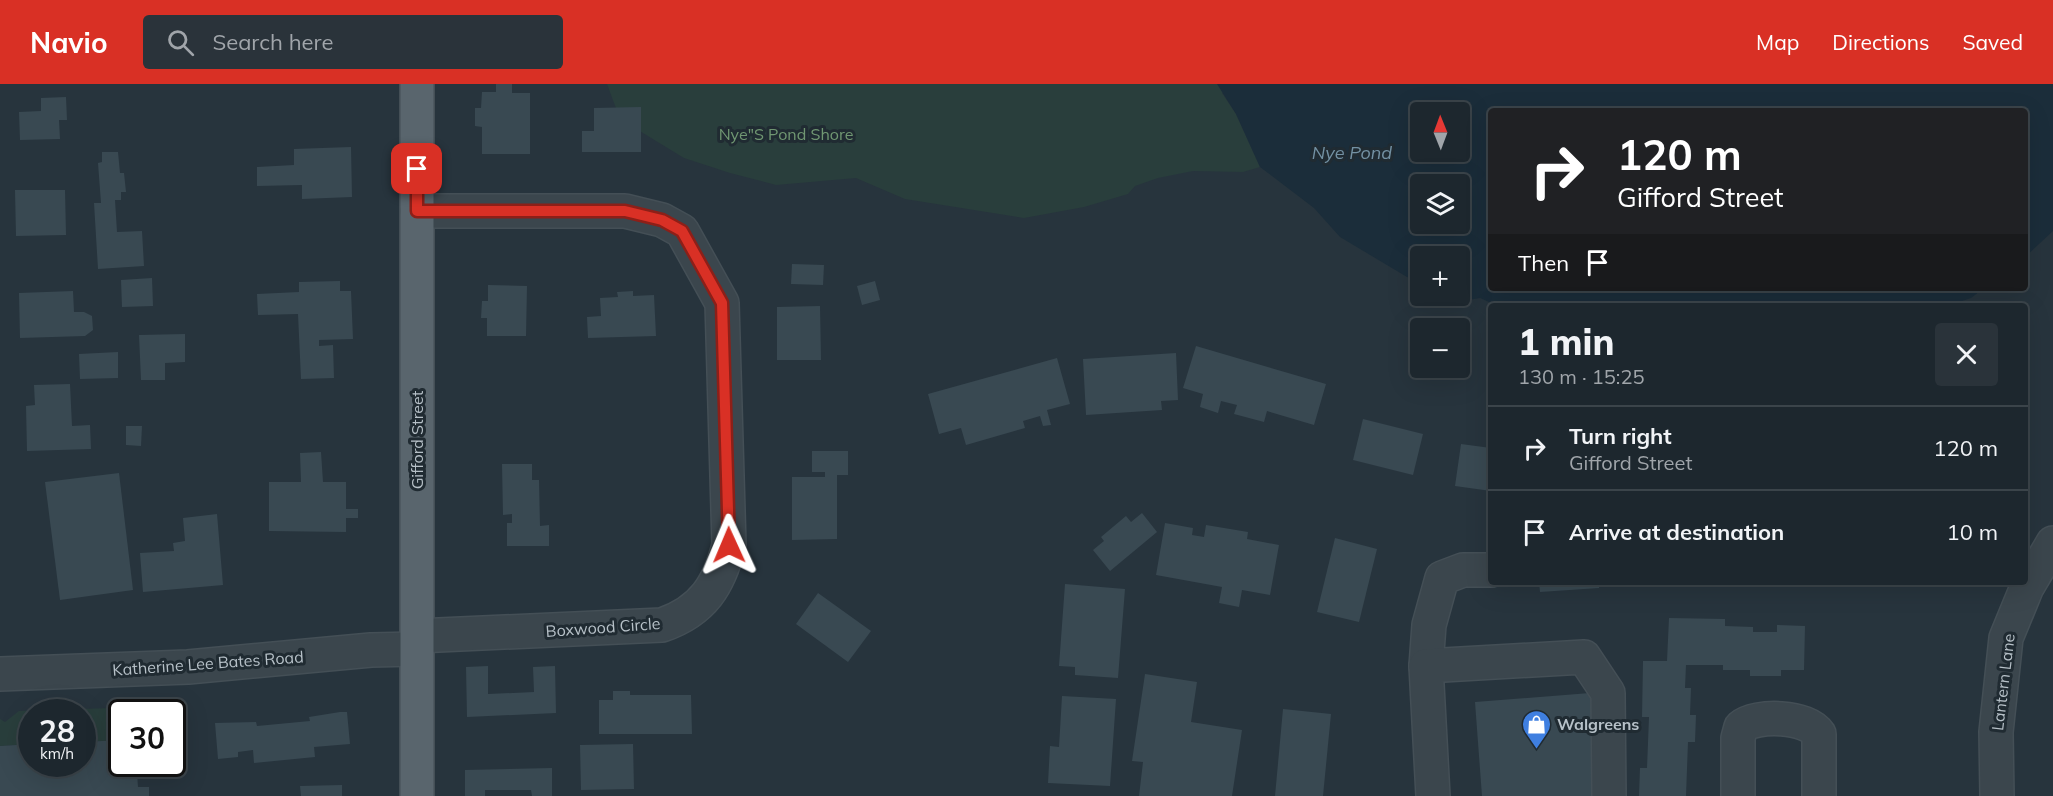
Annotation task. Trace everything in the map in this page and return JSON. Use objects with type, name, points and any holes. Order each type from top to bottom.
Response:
[{"type":"main road","name":"Gifford Street","points":[[417,84],[417,796]]},
{"type":"street","name":"Boxwood Circle","points":[[416,642],[662,625],[675,621],[705,600],[722,572],[729,545],[722,303],[682,231],[662,220],[625,211],[417,211]]},
{"type":"street","name":"Lantern Lane","points":[[2028,584],[2053,543]]},
{"type":"street","points":[[1433,796],[1426,666],[1430,624],[1442,578],[1463,570],[1488,570]]},
{"type":"street","name":"Lantern Lane","points":[[1997,796],[1996,732],[2006,638],[2027,585]]},
{"type":"street","name":"Katherine Lee Bates Road","points":[[0,674],[188,667],[371,650],[416,642]]},
{"type":"street","points":[[1426,666],[1584,657],[1608,693],[1609,796]]},
{"type":"street","points":[[1738,796],[1738,738],[1741,727],[1755,720],[1795,720],[1808,723],[1819,734],[1819,796]]},
{"type":"green space","name":"Nye\"S Pond Shore","points":[[607,84],[1232,84],[1222,93],[1236,114],[1260,167],[1243,172],[1193,171],[1158,178],[1135,186],[1128,194],[1084,207],[1024,218],[905,199],[856,178],[776,185],[730,173],[684,158],[620,119]]},
{"type":"green space","points":[[96,708],[108,708],[108,741],[96,741]]},
{"type":"green space","points":[[18,712],[18,745],[0,746],[0,719],[5,722]]},
{"type":"water","name":"Nye Pond","points":[[1217,84],[2053,84],[2053,231],[2028,254],[2028,108],[1488,108],[1488,291],[1980,291],[1971,298],[1956,303],[1491,303],[1480,298],[1470,300],[1470,246],[1410,246],[1410,278],[1340,237],[1314,208],[1260,167],[1236,114]]},
{"type":"building","points":[[496,84],[512,84],[512,93],[530,93],[530,154],[482,154],[482,127],[475,126],[475,108],[481,108],[482,92],[496,92]]},
{"type":"building","points":[[66,97],[67,120],[59,120],[60,139],[20,140],[19,112],[41,111],[41,98]]},
{"type":"building","points":[[641,107],[641,152],[582,152],[582,131],[594,131],[594,108]]},
{"type":"building","points":[[351,147],[352,197],[302,199],[302,185],[257,186],[257,167],[294,165],[294,149]]},
{"type":"building","points":[[102,152],[118,152],[120,173],[124,173],[126,192],[121,192],[121,200],[115,200],[117,232],[142,231],[144,266],[98,269],[94,203],[101,203],[98,163],[102,162]]},
{"type":"building","points":[[15,190],[65,190],[66,235],[16,236]]},
{"type":"building","points":[[792,264],[824,265],[823,285],[791,284]]},
{"type":"building","points":[[152,278],[153,306],[122,307],[121,280]]},
{"type":"building","points":[[340,281],[340,291],[351,291],[353,339],[319,340],[319,346],[333,345],[334,378],[301,379],[298,314],[258,315],[257,294],[299,292],[299,282]]},
{"type":"building","points":[[875,281],[880,300],[862,305],[857,286]]},
{"type":"building","points":[[488,285],[527,286],[526,336],[487,336],[487,318],[481,318],[482,301],[488,301]]},
{"type":"building","points":[[73,291],[74,312],[84,312],[92,316],[93,330],[85,336],[20,338],[19,293]]},
{"type":"building","points":[[633,291],[633,296],[654,295],[656,336],[588,338],[587,317],[601,316],[600,298],[618,297],[617,292]]},
{"type":"building","points":[[820,306],[821,360],[777,360],[777,307]]},
{"type":"building","points":[[185,334],[185,362],[165,363],[165,380],[141,380],[139,335]]},
{"type":"building","points":[[1196,346],[1326,384],[1314,425],[1267,411],[1264,422],[1234,414],[1237,405],[1221,401],[1218,413],[1200,407],[1203,394],[1183,388]]},
{"type":"building","points":[[118,352],[118,378],[80,379],[79,354]]},
{"type":"building","points":[[1176,353],[1178,400],[1161,401],[1162,410],[1086,415],[1083,359]]},
{"type":"building","points":[[1057,358],[1070,404],[1047,410],[1051,425],[1043,426],[1040,416],[1023,421],[1025,428],[966,445],[961,428],[939,434],[928,394]]},
{"type":"building","points":[[70,384],[72,426],[90,425],[91,449],[27,451],[26,406],[35,405],[34,385]]},
{"type":"building","points":[[1363,419],[1423,434],[1413,475],[1353,460]]},
{"type":"building","points":[[126,426],[142,426],[141,446],[126,445]]},
{"type":"building","points":[[1461,444],[1488,448],[1488,491],[1455,486]]},
{"type":"building","points":[[812,451],[848,451],[848,475],[837,475],[837,539],[792,540],[792,477],[825,477],[825,472],[812,472]]},
{"type":"building","points":[[321,452],[323,482],[346,482],[346,509],[358,509],[358,518],[346,518],[346,532],[269,531],[269,482],[301,482],[300,453]]},
{"type":"building","points":[[502,464],[532,464],[532,480],[539,480],[540,526],[549,525],[549,546],[507,546],[507,523],[512,523],[512,514],[503,515]]},
{"type":"building","points":[[119,473],[133,590],[60,600],[45,482]]},
{"type":"building","points":[[1142,513],[1157,532],[1110,571],[1093,550],[1104,541],[1101,537],[1126,516],[1131,522]]},
{"type":"building","points":[[217,514],[223,585],[143,592],[140,553],[174,551],[173,543],[185,541],[183,518]]},
{"type":"building","points":[[1165,523],[1193,528],[1192,535],[1204,537],[1206,525],[1248,532],[1247,539],[1279,545],[1270,595],[1242,590],[1239,607],[1219,603],[1222,587],[1156,575]]},
{"type":"building","points":[[1335,538],[1377,549],[1359,622],[1317,612]]},
{"type":"building","points":[[1065,584],[1125,589],[1118,678],[1075,675],[1075,667],[1059,666]]},
{"type":"building","points":[[1539,585],[1599,585],[1599,588],[1540,592]]},
{"type":"building","points":[[818,593],[871,631],[848,662],[796,624]]},
{"type":"building","points":[[1669,618],[1725,619],[1725,626],[1753,627],[1753,632],[1777,632],[1777,625],[1805,626],[1804,670],[1781,670],[1781,676],[1750,676],[1750,670],[1723,670],[1723,665],[1686,665],[1685,688],[1691,688],[1690,715],[1696,715],[1695,742],[1688,742],[1686,796],[1639,796],[1640,768],[1647,768],[1649,717],[1642,717],[1643,661],[1667,661]]},
{"type":"building","points":[[488,666],[488,694],[534,692],[533,667],[555,666],[556,713],[467,717],[466,667]]},
{"type":"building","points":[[1145,674],[1197,682],[1191,722],[1242,730],[1232,796],[1139,796],[1143,762],[1132,761]]},
{"type":"building","points":[[613,691],[630,691],[630,695],[691,695],[692,734],[599,734],[599,700],[613,700]]},
{"type":"building","name":"Walgreens","points":[[1590,693],[1597,796],[1482,796],[1475,702]]},
{"type":"building","points":[[1062,696],[1116,699],[1110,786],[1048,783],[1050,746],[1059,747]]},
{"type":"building","points":[[1283,709],[1331,714],[1323,796],[1275,796]]},
{"type":"building","points":[[347,712],[350,744],[314,747],[315,757],[254,763],[253,750],[238,752],[238,757],[218,759],[215,723],[256,722],[257,726],[310,721],[309,717]]},
{"type":"building","points":[[96,741],[108,741],[108,777],[137,777],[138,787],[149,787],[149,796],[0,796],[0,746],[18,745],[18,777],[96,777]]},
{"type":"building","points":[[633,744],[634,789],[581,790],[580,745]]},
{"type":"building","points":[[552,768],[552,796],[532,796],[531,790],[485,790],[485,796],[465,796],[465,770]]},
{"type":"building","points":[[342,785],[342,796],[301,796],[300,786]]},
{"type":"place","name":"Walgreens","points":[[1536,750]]},
{"type":"route","points":[[417,169],[417,211],[625,211],[662,220],[682,231],[700,257],[722,303],[729,545]]}]
